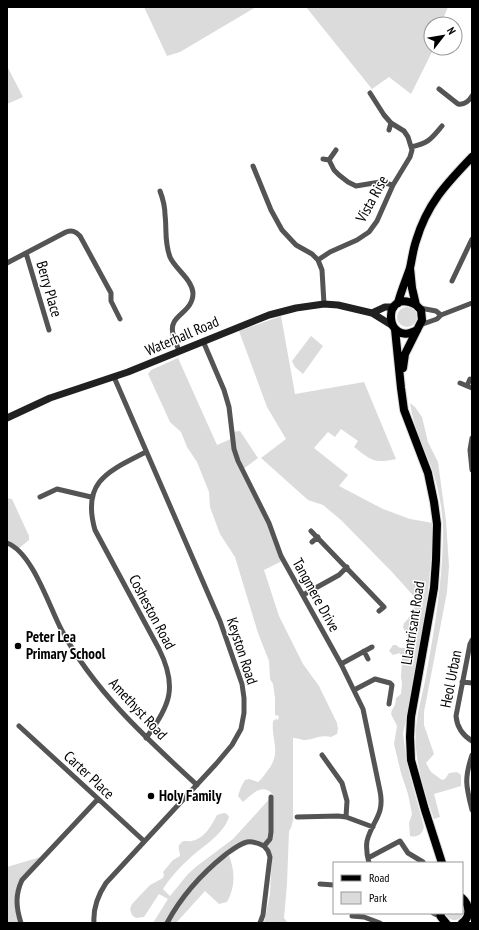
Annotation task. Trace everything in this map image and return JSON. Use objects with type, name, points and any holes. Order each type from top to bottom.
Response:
[{"type":"main road","name":"Llantrisant Road","points":[[442,862],[411,760],[410,737],[411,717],[434,588],[437,524],[428,473],[404,410],[394,328],[390,316],[396,305],[410,268],[416,241],[428,210],[445,184],[472,157]]},
{"type":"main road","name":"Llantrisant Road","points":[[401,388],[405,354],[422,320],[410,268]]},
{"type":"main road","points":[[396,305],[403,301],[408,301],[418,306]]},
{"type":"main road","points":[[394,328],[401,333],[407,333],[418,328]]},
{"type":"main road","points":[[465,901],[468,908],[467,920]]},
{"type":"street","points":[[439,89],[458,104],[466,103],[472,96]]},
{"type":"street","points":[[370,93],[391,123],[404,131],[408,137],[411,147],[424,144],[429,141],[442,126]]},
{"type":"street","points":[[390,130],[391,123]]},
{"type":"street","name":"Vista Rise","points":[[318,260],[330,252],[357,240],[369,232],[410,157],[411,147]]},
{"type":"street","points":[[329,160],[336,150]]},
{"type":"street","points":[[323,159],[329,160]]},
{"type":"street","points":[[329,160],[334,170],[339,175],[356,186],[380,182],[393,186]]},
{"type":"street","points":[[253,166],[271,210],[282,230],[296,245],[312,254],[318,260],[322,270],[324,304]]},
{"type":"street","points":[[160,191],[166,215],[165,236],[167,247],[171,258],[193,290],[190,305],[174,322],[172,332],[179,351]]},
{"type":"street","points":[[26,252],[69,230],[76,232],[80,236],[111,293],[111,301],[120,319]]},
{"type":"street","points":[[452,281],[472,239]]},
{"type":"street","name":"Berry Place","points":[[7,263],[26,252],[49,330]]},
{"type":"street","points":[[418,328],[437,319],[441,315],[472,303]]},
{"type":"street","name":"Waterhall Road","points":[[7,418],[50,398],[148,365],[269,315],[296,308],[324,304],[338,305],[372,313],[394,328]]},
{"type":"street","points":[[372,313],[386,307],[396,305]]},
{"type":"street","points":[[418,306],[436,311],[441,315]]},
{"type":"street","name":"Tangmere Drive","points":[[203,341],[224,390],[229,407],[234,449],[238,461],[269,523],[281,556],[341,664],[363,709],[382,803],[380,813],[367,842],[368,861]]},
{"type":"street","name":"Keyston Road","points":[[94,923],[93,916],[100,892],[114,874],[232,745],[241,729],[244,713],[244,698],[238,672],[220,621],[114,377]]},
{"type":"street","points":[[460,383],[470,387],[470,379]]},
{"type":"street","points":[[472,438],[470,450],[472,470]]},
{"type":"street","points":[[40,497],[57,489],[91,497],[96,487],[107,473],[146,452]]},
{"type":"street","name":"Cosheston Road","points":[[91,497],[91,516],[95,530],[168,668],[170,682],[168,701],[158,721],[146,738]]},
{"type":"street","points":[[311,531],[384,607],[379,611]]},
{"type":"street","points":[[312,542],[318,537]]},
{"type":"street","name":"Amethyst Road","points":[[7,543],[18,549],[28,561],[62,630],[90,674],[117,708],[146,738],[197,785]]},
{"type":"street","points":[[302,595],[339,575],[347,567]]},
{"type":"street","name":"Heol Urban","points":[[472,640],[456,710],[457,723],[466,737],[472,742]]},
{"type":"street","points":[[341,664],[372,647]]},
{"type":"street","points":[[364,651],[368,659]]},
{"type":"street","points":[[354,690],[375,679],[390,682],[392,685],[389,704]]},
{"type":"street","points":[[462,682],[472,684]]},
{"type":"street","name":"Carter Place","points":[[19,726],[144,841]]},
{"type":"street","points":[[472,754],[466,774],[466,783],[472,810]]},
{"type":"street","points":[[322,755],[342,783],[347,801],[346,817]]},
{"type":"street","points":[[264,846],[270,839],[271,832],[271,797]]},
{"type":"street","points":[[21,923],[16,900],[18,889],[22,880],[98,799]]},
{"type":"street","points":[[297,818],[338,816],[346,817],[373,827]]},
{"type":"street","points":[[368,861],[400,841],[408,853],[422,862]]},
{"type":"street","points":[[167,923],[184,894],[211,866],[239,845],[247,842],[256,842],[264,846],[270,857],[263,915],[260,923]]},
{"type":"street","points":[[320,884],[333,885]]},
{"type":"street","points":[[352,923],[353,915],[364,917],[380,923]]},
{"type":"green space","points":[[144,7],[256,7],[180,52],[167,56]]},
{"type":"green space","points":[[306,7],[448,7],[444,16],[423,16],[423,56],[430,56],[411,94],[389,77],[372,89]]},
{"type":"green space","points":[[7,66],[23,97],[7,104]]},
{"type":"green space","points":[[403,307],[411,307],[417,313],[417,321],[411,327],[403,327],[397,321],[397,313]]},
{"type":"green space","points":[[281,316],[295,394],[364,382],[396,459],[382,461],[373,460],[354,447],[358,441],[341,429],[335,437],[328,432],[314,448],[348,475],[339,486],[383,509],[410,519],[433,523],[427,604],[403,733],[409,772],[424,827],[422,832],[417,836],[410,836],[409,823],[412,814],[394,744],[397,726],[391,714],[396,698],[401,694],[402,658],[400,653],[393,655],[389,651],[393,645],[400,648],[407,648],[408,639],[403,627],[418,601],[341,520],[323,505],[308,500],[261,458],[286,439],[267,407],[239,331]]},
{"type":"green space","points":[[311,336],[323,346],[303,374],[295,367],[292,361]]},
{"type":"green space","points":[[178,358],[217,445],[233,438],[232,432],[240,431],[258,458],[242,470],[284,560],[264,570],[279,616],[303,664],[319,686],[337,723],[337,734],[331,737],[323,736],[307,740],[293,738],[293,820],[289,831],[284,918],[288,923],[264,923],[270,894],[272,856],[264,846],[247,842],[228,853],[234,878],[232,890],[227,902],[219,904],[205,891],[176,923],[153,923],[168,899],[159,894],[144,917],[136,918],[132,915],[130,909],[132,904],[150,885],[163,878],[163,872],[173,860],[180,856],[179,845],[181,842],[192,841],[201,837],[207,831],[217,815],[224,813],[229,817],[217,835],[186,861],[163,889],[170,896],[188,874],[233,839],[273,795],[265,789],[261,789],[243,802],[238,796],[245,780],[249,779],[258,782],[272,764],[275,752],[273,721],[276,719],[278,720],[279,716],[275,715],[275,698],[273,684],[270,679],[269,661],[258,633],[235,557],[220,534],[210,507],[209,492],[197,462],[187,447],[181,432],[170,422],[148,374],[151,370]]},
{"type":"green space","points":[[410,403],[422,417],[428,442],[438,462],[446,521],[449,566],[447,592],[424,712],[424,725],[434,754],[426,763],[431,772],[442,780],[445,779],[449,773],[457,772],[461,775],[461,786],[434,794],[440,817],[434,819],[420,775],[415,738],[417,719],[438,604],[443,521],[435,477],[416,428]]},
{"type":"green space","points":[[7,498],[12,499],[29,536],[29,540],[18,549],[7,543]]},
{"type":"green space","points":[[44,856],[31,870],[18,889],[21,923],[7,923],[7,867]]},
{"type":"green space","points":[[446,914],[463,914],[460,918],[455,920],[452,920]]},
{"type":"place","name":"Peter Lea Primary School","points":[[18,646]]},
{"type":"place","name":"Holy Family","points":[[151,796]]}]
